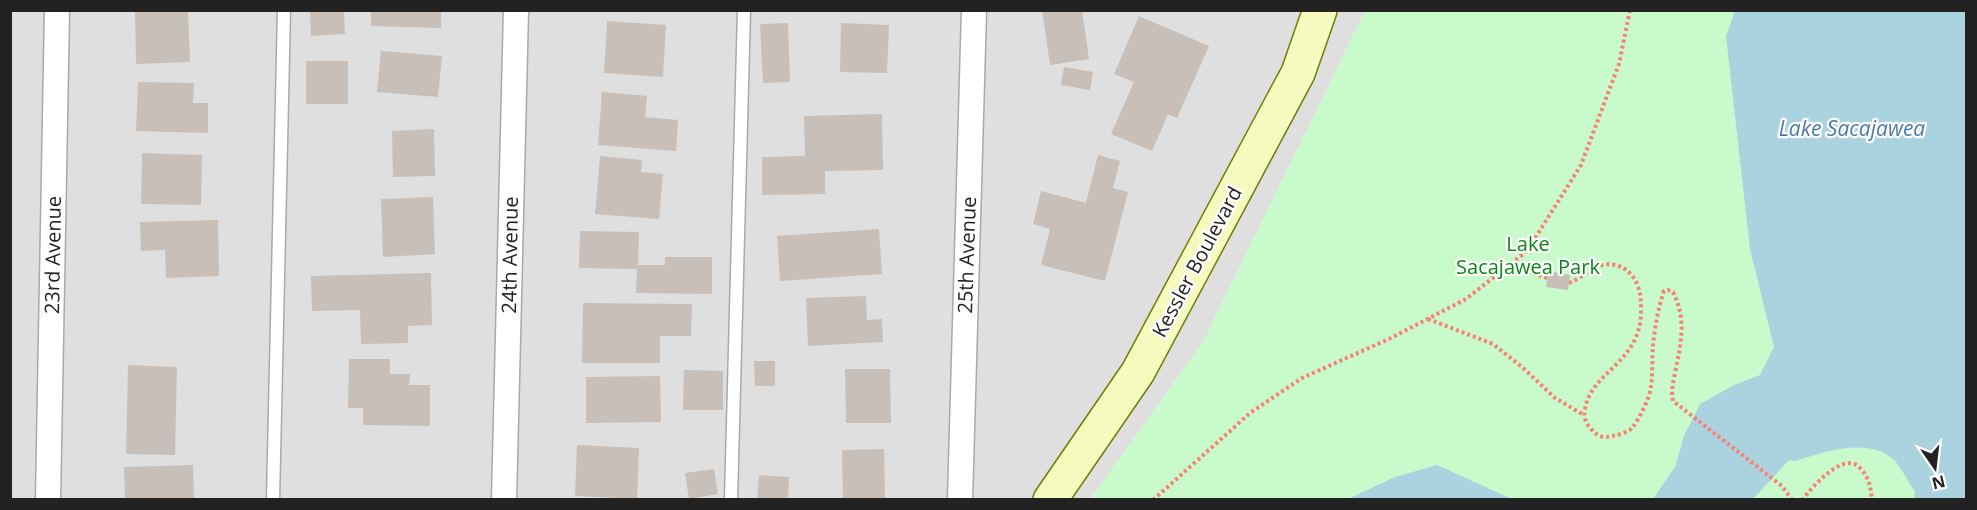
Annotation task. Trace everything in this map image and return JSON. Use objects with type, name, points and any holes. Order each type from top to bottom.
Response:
[{"type":"street","name":"23rd Avenue","points":[[48,500],[57,10]]},
{"type":"street","name":"24th Avenue","points":[[504,500],[516,10]]},
{"type":"street","name":"25th Avenue","points":[[960,500],[974,10]]},
{"type":"street","name":"Kessler Boulevard","points":[[1050,500],[1138,372],[1298,73],[1320,10]]},
{"type":"lane","points":[[273,500],[284,10]]},
{"type":"lane","points":[[731,500],[744,10]]},
{"type":"path","points":[[1153,500],[1250,413],[1302,378],[1389,339],[1466,299],[1527,251],[1581,165],[1619,64],[1630,10]]},
{"type":"path","points":[[1569,282],[1595,267],[1612,264],[1626,267],[1635,278],[1641,293],[1641,325],[1633,345],[1595,387],[1586,402],[1584,415],[1588,425],[1596,434],[1605,438],[1618,436],[1632,428],[1651,389],[1653,345],[1659,305],[1664,291],[1668,290],[1673,292],[1682,311],[1682,338],[1672,392],[1673,401],[1782,486],[1792,500]]},
{"type":"path","points":[[1509,266],[1547,278]]},
{"type":"path","points":[[1427,319],[1493,344],[1555,398],[1584,415]]},
{"type":"path","points":[[1802,500],[1823,477],[1838,466],[1850,462],[1857,464],[1865,474],[1871,489],[1872,500]]},
{"type":"shaded area","points":[[10,11],[1365,11],[1203,342],[1090,500],[11,499]]},
{"type":"green space","name":"Lake Sacajawea Park","points":[[1365,11],[1966,11],[1966,499],[1090,500],[1203,342]]},
{"type":"water","name":"Lake Sacajawea","points":[[1735,11],[1966,11],[1966,499],[1914,499],[1915,492],[1894,460],[1884,453],[1860,447],[1832,450],[1795,461],[1789,460],[1753,499],[1653,499],[1675,467],[1684,436],[1700,404],[1734,385],[1760,375],[1774,347],[1750,249],[1726,36]]},
{"type":"water","points":[[1437,465],[1512,499],[1348,499],[1395,477]]},
{"type":"building","points":[[135,10],[188,10],[190,62],[136,64]]},
{"type":"building","points":[[371,10],[441,10],[441,28],[371,26]]},
{"type":"building","points":[[1042,10],[1082,10],[1089,59],[1050,65]]},
{"type":"building","points":[[344,11],[345,34],[311,36],[310,12]]},
{"type":"building","points":[[1139,16],[1209,46],[1177,118],[1168,114],[1152,151],[1111,134],[1134,82],[1114,74]]},
{"type":"building","points":[[607,21],[666,25],[663,77],[604,73]]},
{"type":"building","points":[[788,23],[790,82],[763,83],[760,24]]},
{"type":"building","points":[[841,23],[889,25],[887,73],[840,72]]},
{"type":"building","points":[[381,51],[442,56],[438,97],[377,92]]},
{"type":"building","points":[[306,61],[348,61],[348,104],[306,104]]},
{"type":"building","points":[[1064,67],[1093,72],[1090,90],[1061,85]]},
{"type":"building","points":[[138,82],[194,83],[193,103],[208,103],[208,133],[136,131]]},
{"type":"building","points":[[602,92],[647,96],[645,117],[678,120],[676,151],[598,145]]},
{"type":"building","points":[[882,114],[883,170],[825,171],[825,194],[762,195],[762,157],[805,156],[804,116]]},
{"type":"building","points":[[434,129],[435,176],[393,177],[392,131]]},
{"type":"building","points":[[142,153],[202,155],[201,205],[141,204]]},
{"type":"building","points":[[1098,155],[1120,161],[1113,188],[1128,192],[1105,281],[1041,265],[1050,229],[1033,224],[1041,191],[1086,203]]},
{"type":"building","points":[[600,156],[642,160],[641,172],[663,174],[659,219],[595,214]]},
{"type":"building","points":[[433,197],[435,254],[383,257],[381,199]]},
{"type":"building","points":[[218,220],[219,276],[166,278],[165,250],[141,251],[140,222]]},
{"type":"building","points":[[879,229],[882,274],[780,281],[777,236]]},
{"type":"building","points":[[580,231],[639,232],[638,265],[665,265],[665,257],[712,257],[712,294],[636,293],[637,269],[579,268]]},
{"type":"building","points":[[1548,271],[1570,275],[1568,290],[1546,287]]},
{"type":"building","points":[[431,273],[432,325],[408,326],[408,343],[361,344],[360,310],[312,311],[311,276]]},
{"type":"building","points":[[866,296],[867,320],[882,319],[883,342],[808,346],[806,298]]},
{"type":"building","points":[[583,303],[692,304],[691,336],[660,336],[660,363],[582,363]]},
{"type":"building","points":[[349,359],[390,359],[390,374],[410,374],[409,385],[430,385],[430,426],[363,425],[363,408],[348,408]]},
{"type":"building","points":[[754,361],[775,361],[775,386],[755,386]]},
{"type":"building","points":[[128,365],[177,367],[175,455],[126,454]]},
{"type":"building","points":[[845,369],[890,369],[891,423],[846,423]]},
{"type":"building","points":[[684,370],[723,371],[723,410],[683,410]]},
{"type":"building","points":[[660,376],[661,422],[586,423],[586,377]]},
{"type":"building","points":[[577,445],[639,448],[637,499],[575,496]]},
{"type":"building","points":[[884,449],[885,500],[843,500],[842,450]]},
{"type":"building","points":[[193,465],[194,500],[125,500],[124,467]]},
{"type":"building","points":[[714,469],[718,494],[689,499],[685,473]]},
{"type":"building","points":[[759,475],[789,477],[788,500],[757,500]]}]
